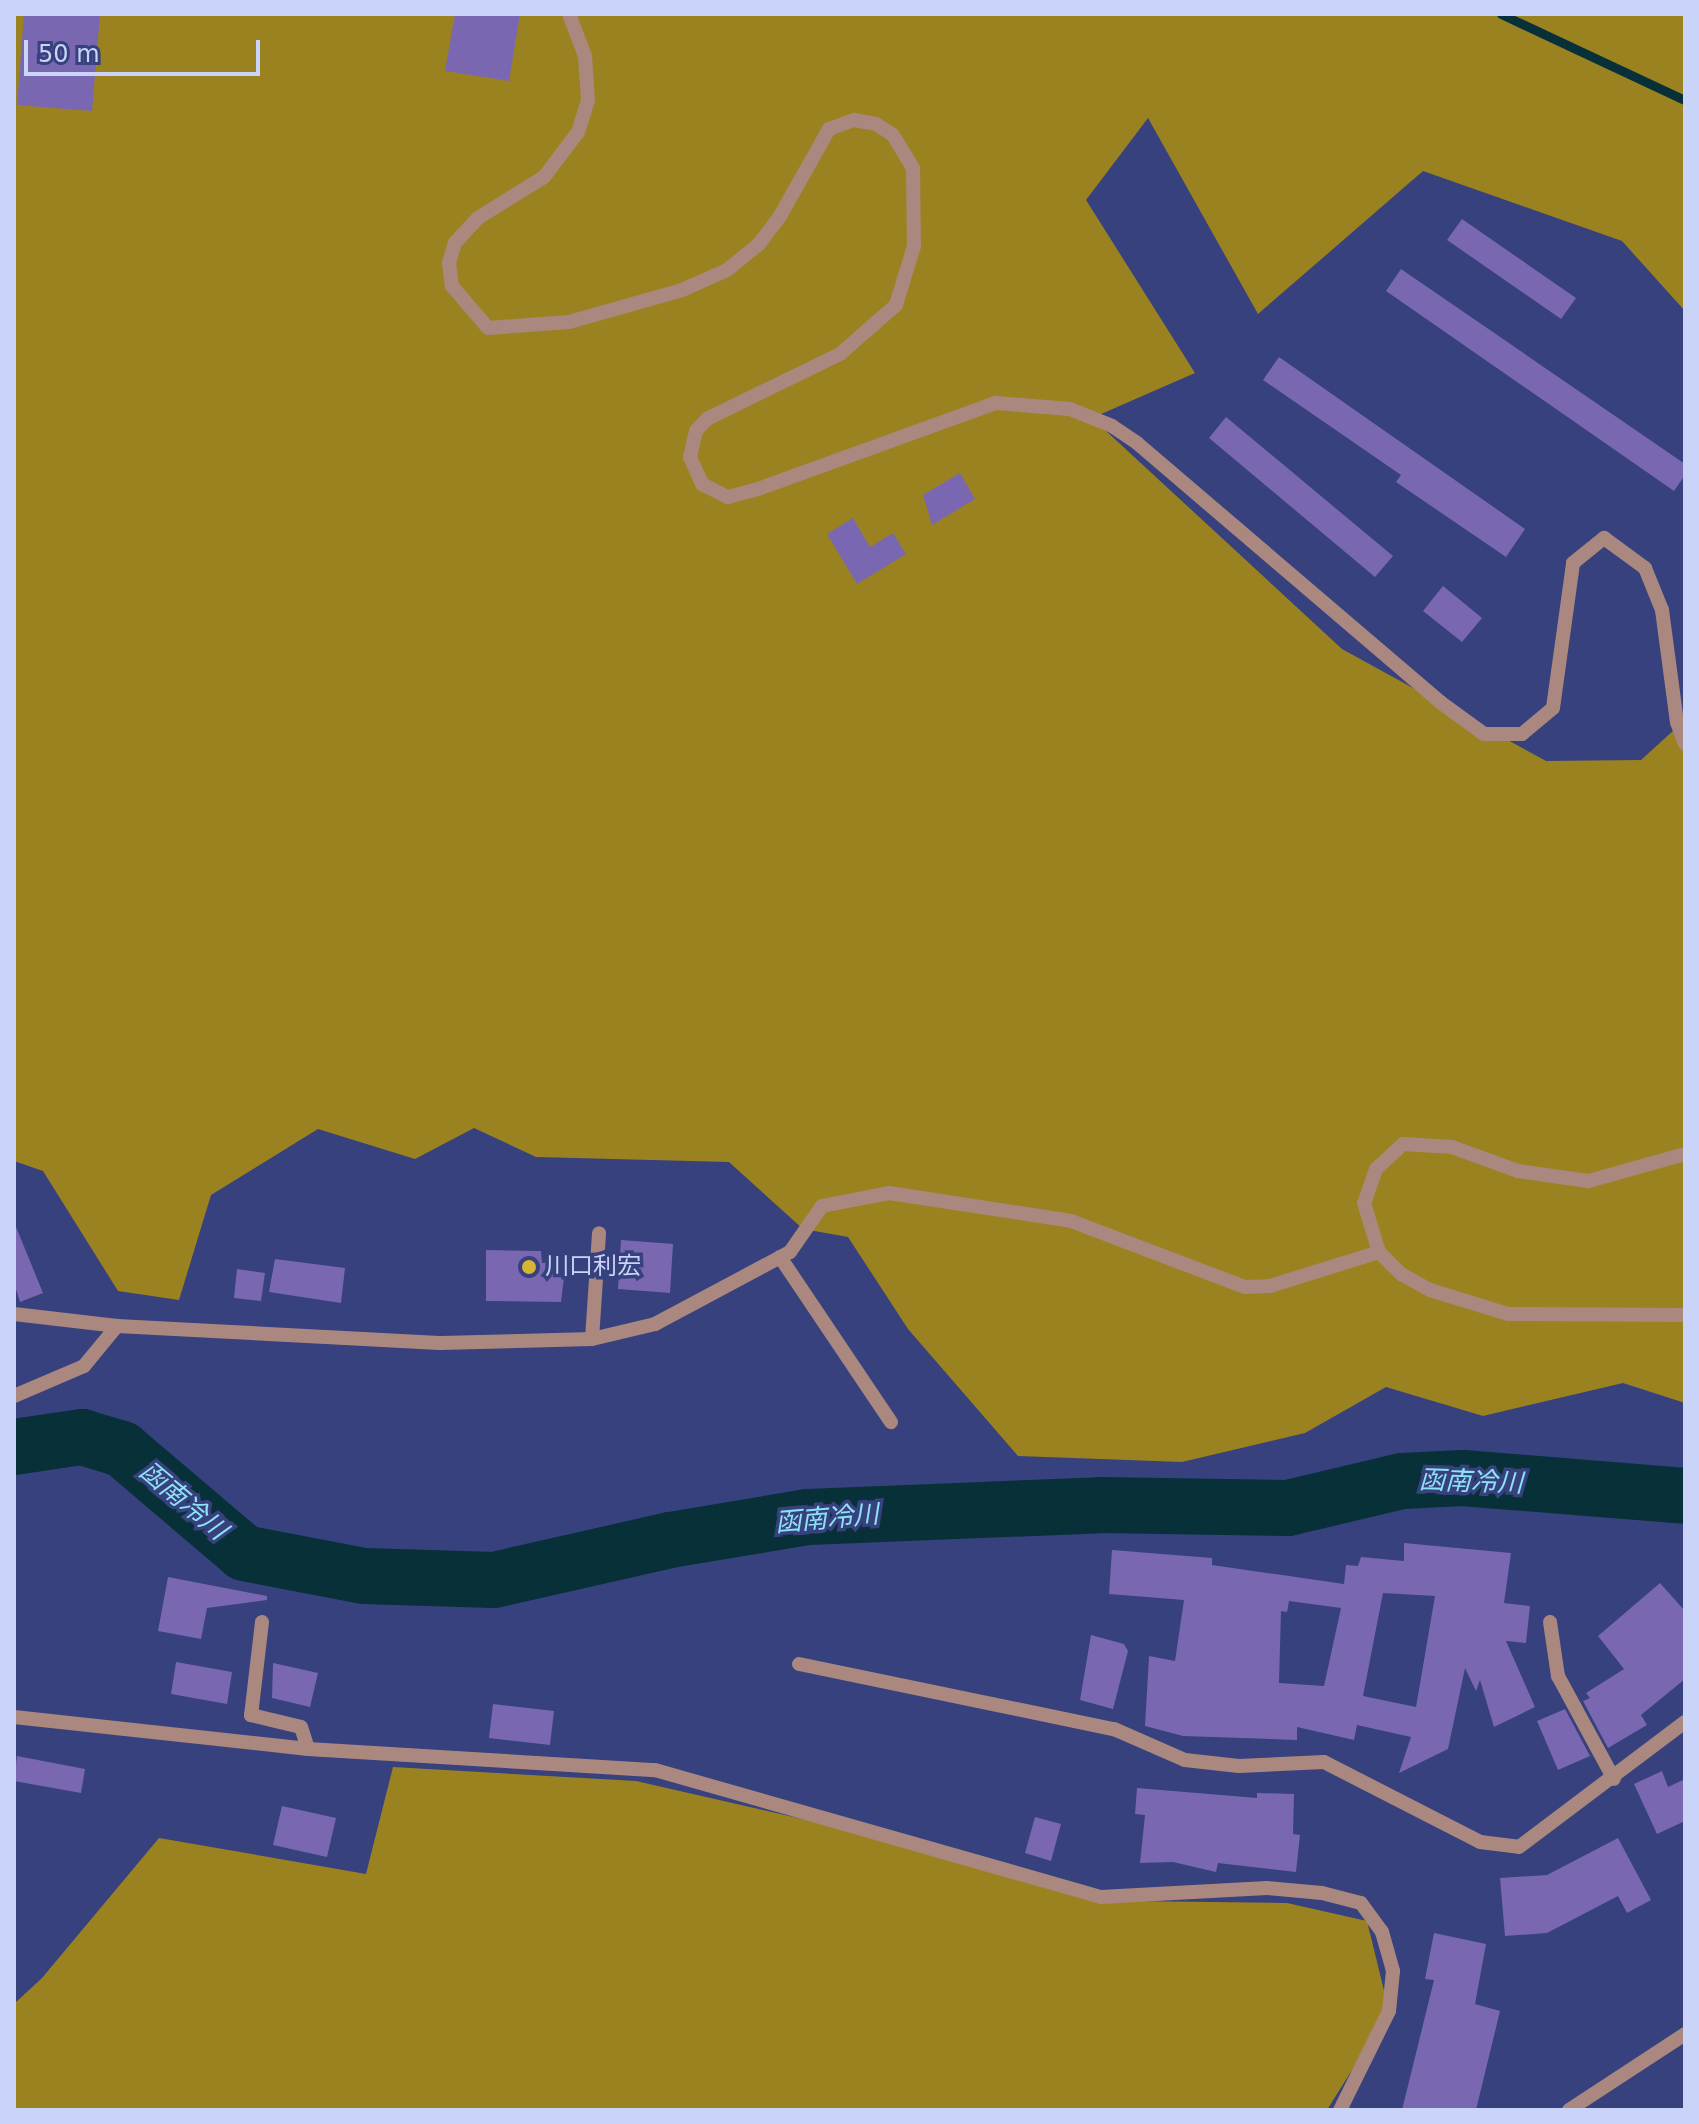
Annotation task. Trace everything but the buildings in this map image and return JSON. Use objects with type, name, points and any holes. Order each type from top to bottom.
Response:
[{"type":"street","points":[[569,14],[585,56],[588,100],[578,132],[544,177],[478,218],[455,243],[449,263],[452,286],[488,328],[569,322],[682,290],[727,270],[759,244],[780,216],[829,129],[854,120],[876,124],[893,135],[913,168],[914,246],[896,305],[840,354],[707,419],[696,431],[690,457],[702,484],[728,497],[758,489],[996,403],[1070,409],[1112,426],[1137,443],[1484,734],[1522,734],[1553,708],[1573,563],[1604,538],[1645,568],[1662,610],[1677,722],[1685,744]]},
{"type":"street","points":[[1685,1154],[1588,1181],[1518,1171],[1452,1147],[1403,1144],[1376,1169],[1364,1203],[1379,1252],[1401,1274],[1430,1290],[1508,1314],[1685,1315]]},
{"type":"street","points":[[14,1314],[117,1326],[440,1343],[592,1339],[655,1324],[790,1252],[822,1206],[889,1193],[1071,1221],[1245,1287],[1270,1286],[1379,1252]]},
{"type":"street","points":[[592,1339],[599,1233]]},
{"type":"street","points":[[780,1257],[891,1422]]},
{"type":"street","points":[[14,1396],[84,1366],[117,1326]]},
{"type":"street","points":[[262,1622],[251,1715],[301,1727],[308,1749]]},
{"type":"street","points":[[1550,1622],[1558,1676],[1614,1779]]},
{"type":"street","points":[[799,1664],[1114,1729],[1185,1760],[1239,1766],[1324,1762],[1480,1842],[1519,1847],[1614,1779],[1685,1722]]},
{"type":"street","points":[[14,1717],[308,1749],[655,1770],[1101,1897],[1267,1888],[1322,1893],[1361,1903],[1382,1932],[1393,1971],[1389,2011],[1340,2110]]},
{"type":"street","points":[[1569,2110],[1685,2034]]},
{"type":"shaded area","points":[[14,14],[1685,14],[1685,311],[1622,241],[1423,171],[1258,314],[1148,118],[1086,200],[1195,373],[1092,418],[1342,649],[1546,761],[1641,760],[1685,720],[1685,1403],[1623,1383],[1483,1416],[1386,1387],[1305,1433],[1182,1462],[1018,1456],[908,1329],[848,1237],[803,1229],[729,1162],[536,1157],[474,1128],[415,1159],[318,1129],[211,1195],[179,1300],[118,1291],[43,1171],[14,1161]]},
{"type":"shaded area","points":[[393,1767],[636,1781],[920,1846],[1128,1901],[1287,1903],[1367,1921],[1389,2011],[1327,2110],[14,2110],[14,2004],[42,1978],[159,1838],[366,1874]]},
{"type":"waterway","points":[[1501,14],[1685,100]]},
{"type":"waterway","name":"函南冷川","points":[[14,1447],[82,1437],[122,1449],[244,1553],[364,1576],[494,1580],[670,1540],[808,1517],[1101,1505],[1288,1508],[1402,1481],[1463,1478],[1685,1496]]},
{"type":"place","name":"川口利宏","points":[[529,1267]]}]
